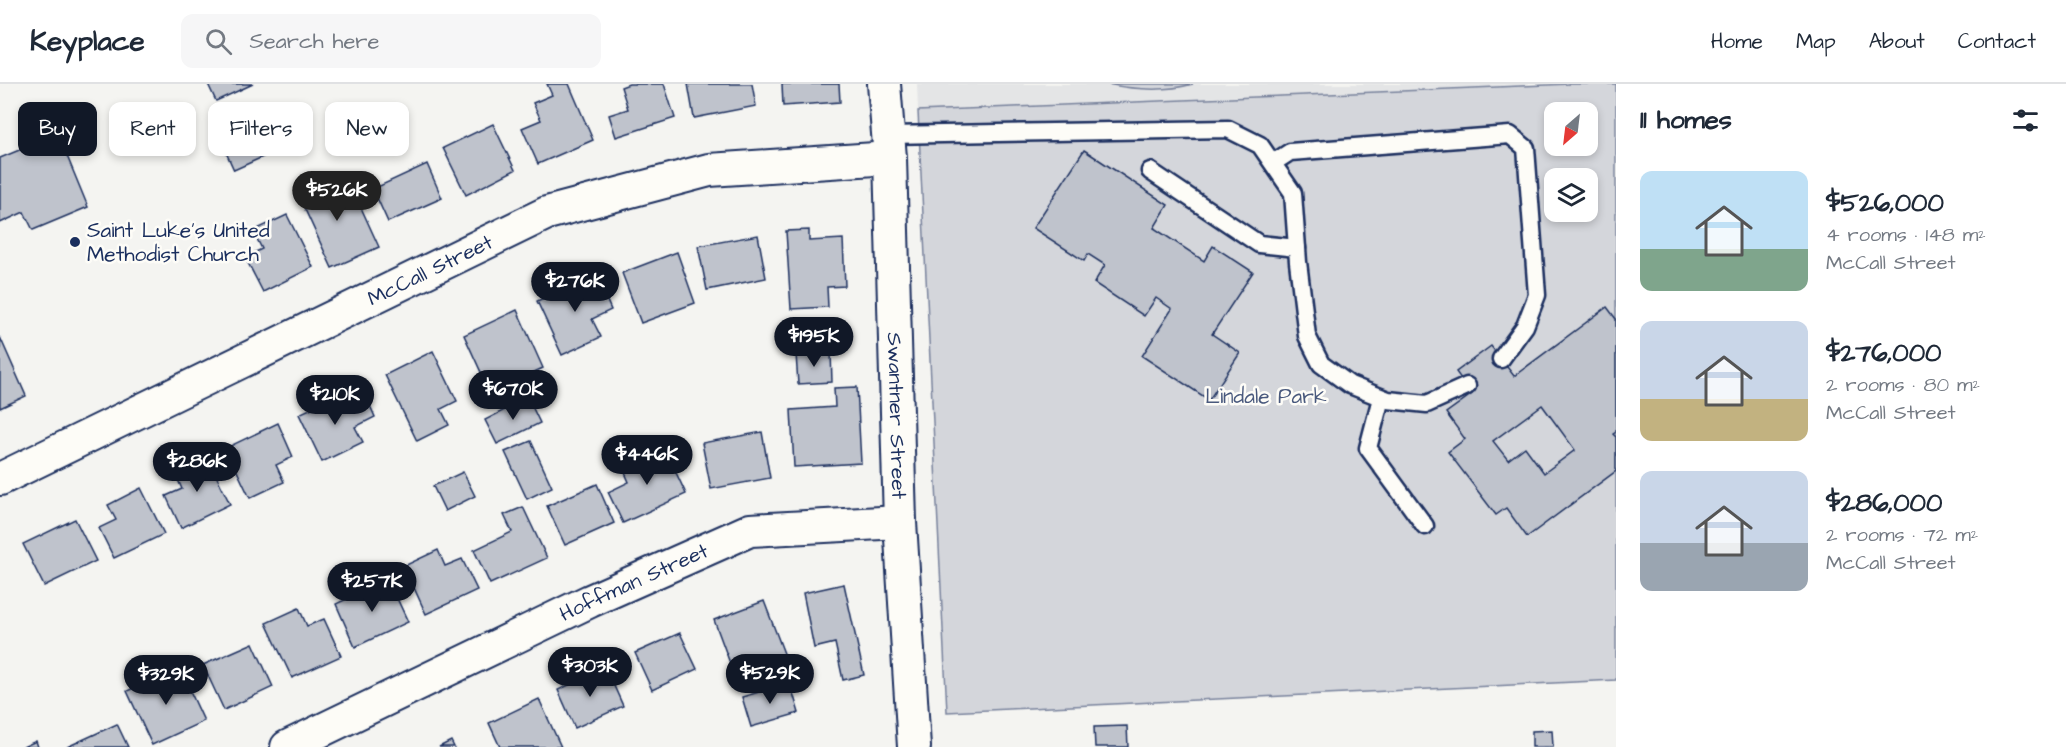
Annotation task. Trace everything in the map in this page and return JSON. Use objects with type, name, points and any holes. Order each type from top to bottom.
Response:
[{"type":"street","name":"Swantner Street","points":[[884,84],[889,147],[900,522],[914,747]]},
{"type":"street","name":"McCall Street","points":[[0,478],[547,213],[710,170],[889,147]]},
{"type":"street","name":"Hoffman Street","points":[[287,747],[590,602],[750,531],[900,522]]},
{"type":"lane","points":[[889,147],[1228,129],[1260,145],[1293,193],[1307,336],[1321,364],[1350,385],[1388,400],[1427,404],[1467,386]]},
{"type":"lane","points":[[1273,163],[1290,152],[1510,135],[1526,148],[1537,295],[1525,326],[1501,359]]},
{"type":"lane","points":[[1150,171],[1259,244],[1297,248]]},
{"type":"lane","points":[[1381,398],[1368,448],[1425,526]]},
{"type":"shaded area","points":[[917,84],[1570,84],[918,111]]},
{"type":"green space","points":[[1107,84],[1193,84],[1150,89]]},
{"type":"green space","name":"Lindale Park","points":[[1616,84],[1616,680],[947,712],[918,111]]},
{"type":"building","points":[[208,84],[253,84],[216,101]]},
{"type":"building","points":[[547,84],[569,84],[593,140],[538,164],[522,128],[541,120],[533,103],[552,95]]},
{"type":"building","points":[[629,84],[664,84],[675,118],[616,137],[609,115],[628,109],[621,87]]},
{"type":"building","points":[[688,84],[752,84],[756,106],[694,118]]},
{"type":"building","points":[[782,84],[839,84],[840,102],[783,106]]},
{"type":"building","points":[[493,124],[515,170],[466,195],[443,148]]},
{"type":"building","points":[[1084,150],[1168,205],[1154,228],[1204,261],[1213,246],[1253,272],[1212,334],[1240,353],[1209,400],[1142,356],[1172,309],[1156,298],[1144,316],[1094,283],[1105,265],[1088,254],[1084,261],[1033,228]]},
{"type":"building","name":"Saint Luke's United Methodist Church","points":[[18,151],[18,156],[67,156],[88,207],[33,230],[24,212],[0,223],[0,158]]},
{"type":"building","points":[[228,156],[265,156],[234,170]]},
{"type":"building","points":[[427,164],[442,198],[388,222],[373,189]]},
{"type":"building","points":[[327,175],[336,195],[352,188],[379,247],[332,268],[296,190]]},
{"type":"building","points":[[287,215],[313,267],[263,292],[245,257],[262,249],[253,231]]},
{"type":"building","points":[[809,230],[809,241],[843,239],[845,286],[827,287],[828,307],[791,309],[786,231]]},
{"type":"building","points":[[758,235],[766,278],[707,290],[698,246]]},
{"type":"building","points":[[677,252],[695,303],[641,323],[622,273]]},
{"type":"building","points":[[595,274],[611,310],[592,319],[601,337],[562,355],[537,301]]},
{"type":"building","points":[[1607,307],[1616,319],[1616,432],[1613,434],[1616,437],[1616,471],[1527,537],[1506,508],[1496,515],[1448,452],[1465,439],[1446,413],[1472,394],[1456,372],[1491,346],[1514,376]],"holes":[[[1542,405],[1575,450],[1544,473],[1525,447],[1508,460],[1493,441]]]},
{"type":"building","points":[[517,310],[543,368],[490,392],[464,335]]},
{"type":"building","points":[[0,337],[26,396],[0,408]]},
{"type":"building","points":[[433,351],[457,401],[441,409],[449,425],[417,441],[385,375]]},
{"type":"building","points":[[831,352],[832,382],[798,384],[796,354]]},
{"type":"building","points":[[857,387],[861,463],[794,467],[791,410],[835,407],[834,388]]},
{"type":"building","points":[[340,395],[347,411],[368,401],[375,417],[355,427],[363,442],[322,462],[299,414]]},
{"type":"building","points":[[528,398],[540,423],[497,444],[485,420]]},
{"type":"building","points":[[278,423],[293,457],[276,465],[284,482],[250,498],[226,448]]},
{"type":"building","points":[[762,432],[770,478],[711,489],[702,443]]},
{"type":"building","points":[[531,441],[552,487],[527,499],[505,452]]},
{"type":"building","points":[[664,447],[686,494],[623,523],[608,492],[629,482],[622,466]]},
{"type":"building","points":[[207,457],[230,504],[181,528],[166,496],[182,489],[175,473]]},
{"type":"building","points":[[463,472],[475,496],[445,511],[433,486]]},
{"type":"building","points":[[597,484],[614,523],[565,545],[547,506]]},
{"type":"building","points":[[141,488],[164,534],[114,558],[99,528],[116,520],[108,505]]},
{"type":"building","points":[[523,507],[547,558],[490,584],[474,550],[512,532],[504,515]]},
{"type":"building","points":[[75,519],[96,561],[44,586],[23,544]]},
{"type":"building","points":[[438,550],[445,566],[462,559],[477,590],[426,614],[404,566]]},
{"type":"building","points":[[388,579],[408,622],[355,647],[336,604]]},
{"type":"building","points":[[844,584],[864,675],[843,680],[835,643],[814,648],[803,593]]},
{"type":"building","points":[[764,601],[785,656],[734,674],[714,620]]},
{"type":"building","points":[[299,608],[307,626],[324,619],[341,656],[292,678],[266,623]]},
{"type":"building","points":[[680,633],[697,669],[652,690],[635,653]]},
{"type":"building","points":[[253,643],[273,687],[224,710],[203,665]]},
{"type":"building","points":[[179,667],[204,721],[152,745],[127,691]]},
{"type":"building","points":[[606,668],[623,706],[575,728],[558,690]]},
{"type":"building","points":[[790,683],[799,713],[751,727],[742,697]]},
{"type":"building","points":[[539,699],[561,747],[500,747],[489,723]]},
{"type":"building","points":[[117,724],[128,747],[67,747]]},
{"type":"building","points":[[1127,726],[1128,747],[1095,747],[1094,727]]},
{"type":"building","points":[[1552,730],[1553,747],[1532,747],[1532,731]]},
{"type":"building","points":[[36,741],[38,747],[23,747]]},
{"type":"building","points":[[451,741],[454,747],[439,747]]},
{"type":"place","name":"Saint Luke's United Methodist Church","points":[[75,242]]}]
